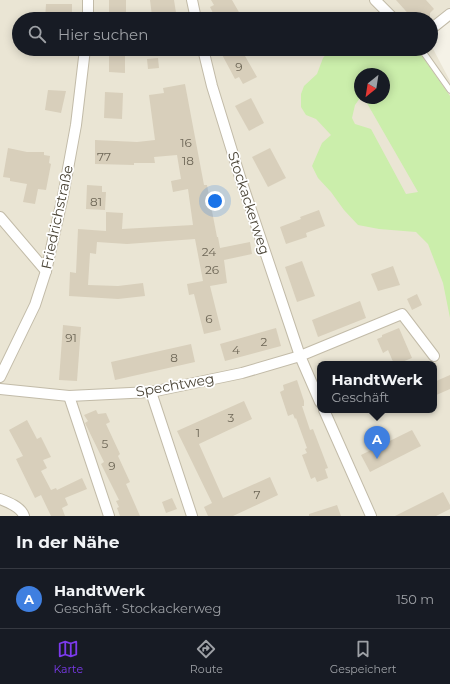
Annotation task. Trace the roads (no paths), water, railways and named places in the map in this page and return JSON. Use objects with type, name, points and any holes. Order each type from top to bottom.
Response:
[{"type":"street","points":[[88,0],[88,12]]},
{"type":"street","points":[[192,0],[195,12]]},
{"type":"street","points":[[375,0],[387,12]]},
{"type":"street","points":[[438,23],[450,14]]},
{"type":"street","name":"Friedrichstraße","points":[[0,377],[35,305],[46,271],[63,196],[76,125],[84,56]]},
{"type":"street","name":"Stockackerweg","points":[[206,56],[212,86],[240,177],[300,356],[317,395]]},
{"type":"street","points":[[0,217],[46,271]]},
{"type":"street","points":[[300,356],[402,314],[434,356]]},
{"type":"street","name":"Spechtweg","points":[[0,389],[69,396],[151,392],[242,373],[300,356]]},
{"type":"street","points":[[151,392],[192,516]]},
{"type":"street","points":[[69,396],[109,516]]},
{"type":"street","points":[[325,413],[371,516]]},
{"type":"street","points":[[0,498],[13,505],[23,514]]},
{"type":"lane","points":[[426,56],[450,90]]},
{"type":"place","name":"HandtWerk","points":[[377,459]]}]
